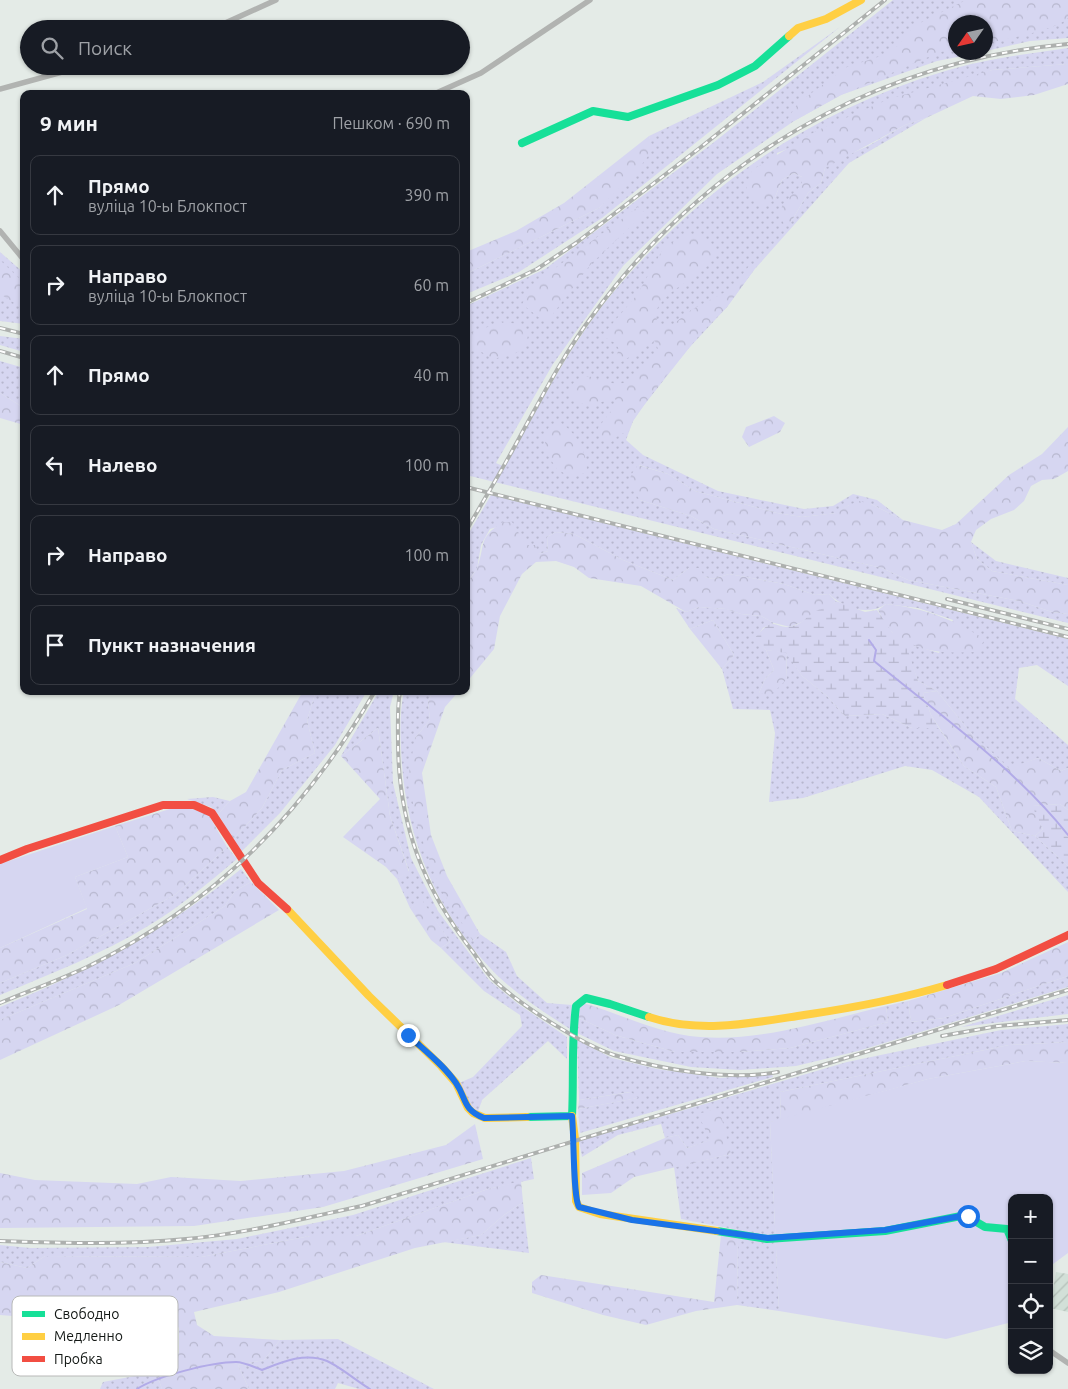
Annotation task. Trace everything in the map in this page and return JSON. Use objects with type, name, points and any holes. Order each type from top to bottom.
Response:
[{"type":"street","points":[[232,20],[276,0]]},
{"type":"street","points":[[443,90],[481,73],[590,0]]},
{"type":"street","points":[[522,143],[593,112],[628,117],[718,85],[755,66],[798,28],[826,19],[861,0]]},
{"type":"street","points":[[0,89],[51,75]]},
{"type":"street","points":[[0,231],[20,255]]},
{"type":"street","points":[[0,860],[27,849],[163,805],[186,803],[204,807],[212,813],[258,883],[289,911],[368,996],[442,1066],[456,1083],[468,1108],[473,1113],[484,1118],[572,1116]]},
{"type":"street","points":[[1011,1239],[1007,1228],[985,1227],[968,1216],[885,1230],[768,1238],[632,1220],[579,1207],[575,1192],[575,1152],[572,1116],[574,1013],[576,1006],[586,998],[655,1020],[682,1026],[722,1026],[755,1022],[856,1006],[947,984],[1023,958],[1068,936]]},
{"type":"street","points":[[1053,1353],[1068,1362]]},
{"type":"shaded area","points":[[1056,1272],[1068,1274],[1068,1312],[1053,1309],[1053,1290]]},
{"type":"green space","points":[[893,0],[1068,0],[1068,38],[1030,41],[993,49],[993,15],[948,15],[948,59],[841,95],[794,121],[717,174],[623,266],[553,364],[496,463],[505,467],[568,356],[612,294],[682,220],[720,188],[761,158],[803,132],[847,109],[894,89],[942,72],[973,64],[1005,57],[1068,48],[1068,64],[992,70],[777,153],[774,200],[782,180],[794,173],[802,177],[802,184],[794,194],[791,222],[808,193],[821,183],[825,168],[832,162],[868,146],[905,125],[926,118],[849,163],[754,270],[727,307],[689,348],[641,409],[633,421],[626,440],[643,455],[718,491],[804,509],[833,506],[853,494],[877,500],[903,520],[871,504],[849,505],[837,513],[802,517],[777,513],[695,491],[668,474],[639,465],[640,500],[691,516],[714,529],[882,568],[908,580],[1019,601],[1052,612],[1068,614],[1068,623],[470,476],[470,304],[545,269],[713,143]]},
{"type":"green space","points":[[966,0],[1068,0],[1068,18],[1053,27],[993,42],[993,15],[948,15],[948,50],[940,52],[841,95],[794,121],[787,120],[798,103],[847,67],[884,55],[899,45],[916,25]]},
{"type":"green space","points":[[840,27],[602,218],[519,272],[470,292],[470,272],[599,208],[652,149],[649,136],[763,82]]},
{"type":"green space","points":[[1068,64],[1068,84],[1034,95],[1001,99],[973,96],[926,118],[905,125],[825,168],[821,183],[808,193],[791,222],[784,224],[779,214],[783,204],[802,184],[802,177],[794,173],[782,180],[774,200],[763,207],[751,199],[746,186],[752,170],[816,131],[889,99],[992,70]]},
{"type":"green space","points":[[649,136],[653,149],[638,170],[599,208],[470,272],[470,250],[516,231],[564,203]]},
{"type":"green space","points":[[638,207],[645,213],[591,264],[546,323],[522,304],[535,283]]},
{"type":"green space","points":[[685,236],[702,236],[713,245],[715,257],[700,272],[673,291],[659,305],[655,314],[659,325],[671,326],[691,310],[731,289],[749,266],[754,270],[727,307],[702,332],[654,391],[633,421],[629,431],[619,435],[610,443],[599,435],[598,428],[618,402],[614,398],[592,405],[576,403],[568,391],[574,382],[587,377],[615,384],[623,383],[634,378],[647,364],[658,349],[655,341],[618,364],[615,359],[619,349],[615,343],[606,338],[606,331],[637,295],[664,247]]},
{"type":"green space","points":[[0,252],[20,270],[20,324],[0,321]]},
{"type":"green space","points":[[0,260],[20,279],[20,306],[0,294]]},
{"type":"green space","points":[[501,322],[521,324],[528,334],[526,347],[514,354],[493,359],[480,351],[470,349],[470,334]]},
{"type":"green space","points":[[0,336],[20,338],[20,351],[0,345]]},
{"type":"green space","points":[[0,361],[20,367],[20,406],[0,393]]},
{"type":"green space","points":[[0,393],[20,406],[20,424],[0,418]]},
{"type":"green space","points":[[774,416],[785,423],[780,432],[749,447],[742,437],[746,427]]},
{"type":"green space","points":[[558,421],[575,436],[585,457],[587,472],[572,478],[557,469],[547,454],[544,436],[549,427]]},
{"type":"green space","points":[[1068,427],[1068,471],[1054,479],[1042,480],[1031,486],[1024,501],[1014,510],[991,519],[976,530],[971,542],[977,559],[992,571],[1068,585],[1068,614],[1052,612],[1019,601],[908,580],[882,568],[714,529],[691,516],[640,500],[629,485],[631,475],[638,465],[668,474],[695,491],[777,513],[802,517],[836,513],[859,501],[871,504],[903,520],[942,530],[956,524],[1009,475],[1042,454]]},
{"type":"green space","points":[[491,495],[1068,639],[1068,686],[1037,665],[1019,668],[1015,699],[1068,745],[1068,768],[1061,771],[1038,758],[1009,769],[970,732],[937,691],[918,681],[907,651],[916,646],[939,653],[953,620],[918,608],[886,604],[872,610],[857,609],[842,604],[829,594],[815,595],[784,584],[729,574],[713,579],[705,577],[689,568],[673,580],[623,560],[574,534],[556,532],[547,537],[548,551],[539,554],[526,546],[512,523],[490,529],[481,545],[477,569],[470,578],[470,531]]},
{"type":"green space","points":[[503,522],[512,522],[526,545],[535,545],[539,554],[548,551],[547,537],[556,532],[574,534],[623,560],[673,580],[689,568],[699,568],[705,577],[713,579],[729,574],[784,584],[815,595],[829,594],[836,601],[830,608],[817,611],[802,622],[790,627],[774,623],[761,616],[741,614],[726,609],[699,607],[686,612],[641,586],[589,578],[574,567],[556,561],[536,562],[522,574],[500,616],[494,649],[470,678],[470,578],[477,568],[484,542],[489,533]]},
{"type":"green space","points":[[971,542],[996,561],[1068,578],[1068,585],[992,571],[977,559]]},
{"type":"green space","points":[[836,601],[865,612],[877,610],[892,632],[916,646],[908,651],[918,681],[937,691],[923,693],[931,715],[939,728],[912,728],[882,714],[845,716],[827,696],[802,676],[786,653],[766,650],[755,638],[767,626],[772,624],[787,627],[796,625],[816,611],[829,607]]},
{"type":"green space","points":[[886,604],[938,616],[960,625],[985,639],[977,652],[933,651],[911,645],[901,639],[886,625],[878,610]]},
{"type":"green space","points":[[699,607],[727,609],[741,614],[761,616],[774,623],[763,628],[756,638],[766,650],[774,670],[765,679],[759,693],[787,679],[786,652],[802,676],[827,696],[845,716],[882,714],[912,728],[939,728],[964,766],[996,787],[1012,831],[1035,836],[1068,866],[1068,892],[979,797],[932,770],[905,766],[803,798],[769,802],[775,733],[770,710],[733,709],[722,669],[734,655],[713,620],[690,629],[676,608],[686,612]]},
{"type":"green space","points":[[713,620],[734,655],[722,669],[690,629]]},
{"type":"green space","points":[[766,650],[786,652],[787,679],[770,696],[759,693],[765,679],[774,670]]},
{"type":"green space","points":[[937,691],[970,732],[1009,768],[1038,758],[1061,771],[1068,768],[1068,810],[1060,804],[1033,806],[1043,829],[1035,836],[1012,831],[996,787],[964,766],[931,715],[923,693]]},
{"type":"green space","points":[[301,695],[315,695],[307,720],[315,753],[282,770],[262,808],[233,839],[218,814],[230,801],[246,792]]},
{"type":"green space","points":[[315,695],[365,695],[335,745],[280,813],[241,852],[233,839],[262,808],[282,770],[315,753],[307,720]]},
{"type":"green space","points":[[377,695],[393,695],[390,707],[393,783],[411,858],[438,911],[489,980],[518,1004],[567,1037],[567,1059],[548,1041],[482,1100],[478,1112],[467,1102],[459,1083],[473,1077],[522,1026],[520,1015],[484,991],[441,948],[450,942],[422,901],[410,908],[397,879],[409,871],[390,816],[378,728],[341,756]]},
{"type":"green space","points":[[403,695],[431,695],[428,702],[430,720],[415,738],[418,828],[473,941],[480,934],[506,952],[517,976],[547,1003],[572,1005],[570,1029],[519,994],[491,969],[453,920],[438,894],[425,867],[408,809],[403,779],[401,713]]},
{"type":"green space","points":[[431,695],[456,695],[445,707],[422,773],[431,835],[447,876],[480,934],[473,941],[439,886],[418,828],[408,779],[415,738],[430,720],[428,702]]},
{"type":"green space","points":[[378,728],[390,816],[409,872],[397,879],[386,867],[343,837],[380,799],[341,756]]},
{"type":"green space","points":[[213,797],[230,801],[218,814],[211,807],[187,799]]},
{"type":"green space","points":[[1060,804],[1068,810],[1068,866],[1035,836],[1043,829],[1032,806]]},
{"type":"green space","points":[[173,808],[193,809],[208,814],[227,847],[176,894],[67,955],[0,983],[0,948],[87,909],[75,877],[128,857],[115,826]]},
{"type":"green space","points":[[115,826],[128,857],[75,877],[87,908],[0,948],[0,864]]},
{"type":"green space","points":[[227,847],[237,859],[160,919],[94,955],[0,995],[0,983],[67,955],[176,894]]},
{"type":"green space","points":[[241,869],[251,882],[235,891],[225,906],[135,963],[0,1020],[0,1007],[96,964],[156,930],[213,891]]},
{"type":"green space","points":[[251,882],[279,910],[119,1005],[0,1060],[0,1020],[135,963],[225,906],[235,891]]},
{"type":"green space","points":[[422,900],[450,942],[441,948],[431,940],[410,908]]},
{"type":"green space","points":[[1068,942],[1068,976],[944,1018],[911,1022],[908,1001],[1001,973]]},
{"type":"green space","points":[[1068,976],[1068,987],[858,1051],[796,1066],[740,1070],[691,1067],[614,1051],[577,1033],[577,1017],[615,1035],[675,1052],[740,1052],[790,1048],[888,1022],[886,1006],[908,1001],[911,1022],[944,1018]]},
{"type":"green space","points":[[1068,995],[1068,1014],[961,1027]]},
{"type":"green space","points":[[583,1003],[655,1028],[700,1037],[723,1038],[770,1033],[886,1006],[888,1022],[790,1048],[740,1052],[675,1052],[615,1035],[577,1017],[577,1009]]},
{"type":"green space","points":[[1068,1024],[1068,1042],[1009,1045],[780,1092],[781,1120],[770,1122],[779,1311],[737,1305],[738,1230],[681,1219],[674,1167],[731,1154],[711,1140],[687,1148],[678,1135],[665,1138],[661,1124],[618,1135],[582,1157],[579,1141],[847,1062],[1001,1030]]},
{"type":"green space","points":[[577,1040],[612,1058],[657,1069],[720,1078],[772,1074],[773,1077],[580,1133],[578,1109],[637,1098],[630,1092],[579,1100]]},
{"type":"green space","points":[[1068,1042],[1068,1063],[1026,1061],[928,1079],[781,1120],[780,1092],[1009,1045]]},
{"type":"green space","points":[[1026,1061],[1068,1063],[1068,1253],[1053,1264],[1053,1194],[1008,1194],[1008,1323],[946,1339],[779,1311],[770,1122],[928,1079]]},
{"type":"green space","points":[[631,1092],[638,1098],[578,1109],[579,1100]]},
{"type":"green space","points":[[719,1108],[731,1154],[634,1177],[611,1193],[582,1195],[582,1173],[665,1138],[678,1135],[687,1148],[710,1140],[698,1114]]},
{"type":"green space","points":[[475,1124],[483,1159],[323,1207],[194,1226],[0,1228],[0,1173],[35,1180],[137,1184],[171,1177],[241,1181],[344,1171],[446,1145]]},
{"type":"green space","points":[[531,1158],[534,1179],[488,1189],[356,1236],[310,1236],[201,1257],[45,1256],[27,1268],[0,1262],[0,1245],[30,1248],[148,1247],[237,1239],[353,1215]]},
{"type":"green space","points":[[521,1181],[523,1202],[504,1215],[481,1235],[415,1248],[279,1292],[194,1312],[197,1325],[214,1336],[280,1340],[264,1360],[238,1365],[249,1389],[162,1389],[157,1376],[178,1376],[178,1296],[12,1296],[12,1316],[0,1315],[0,1262],[27,1268],[45,1256],[201,1257],[310,1236],[356,1236],[488,1189]]},
{"type":"green space","points":[[523,1202],[529,1253],[443,1242],[481,1235],[504,1215]]},
{"type":"green space","points":[[721,1235],[738,1238],[737,1305],[696,1311],[646,1325],[603,1315],[532,1293],[532,1282],[541,1275],[714,1302]]},
{"type":"green space","points":[[338,1339],[434,1389],[359,1389],[338,1383],[335,1389],[249,1389],[238,1365],[264,1360],[280,1340]]},
{"type":"green space","points":[[135,1376],[157,1376],[162,1389],[100,1389],[103,1382]]},
{"type":"waterway","points":[[869,640],[876,650],[874,661],[1001,765],[1025,787],[1068,835]]},
{"type":"waterway","points":[[178,1373],[213,1364],[239,1362],[262,1370],[294,1359],[310,1357],[332,1363],[370,1389]]},
{"type":"waterway","points":[[137,1389],[168,1376]]},
{"type":"railway","points":[[470,301],[537,269],[576,243],[701,147],[885,0]]},
{"type":"railway","points":[[470,524],[555,374],[590,319],[636,262],[686,211],[740,167],[799,129],[861,97],[927,72],[996,54],[1068,44]]},
{"type":"railway","points":[[0,328],[20,333]]},
{"type":"railway","points":[[0,351],[20,357]]},
{"type":"railway","points":[[470,488],[1068,637]]},
{"type":"railway","points":[[947,599],[1068,629]]},
{"type":"railway","points":[[0,1003],[87,967],[133,942],[176,914],[216,884],[252,851],[318,777],[372,695]]},
{"type":"railway","points":[[399,695],[399,774],[409,829],[417,854],[440,904],[455,928],[493,979],[507,992],[552,1023],[585,1042],[614,1055],[653,1065],[717,1075],[778,1072]]},
{"type":"railway","points":[[0,1241],[116,1243],[208,1237],[252,1230],[362,1206],[1068,990]]},
{"type":"railway","points":[[942,1036],[998,1026],[1068,1020]]},
{"type":"traffic: fast","points":[[522,143],[593,111],[628,117],[718,85],[755,66],[789,36]]},
{"type":"traffic: fast","points":[[527,1117],[572,1116],[576,1006],[586,998],[649,1017]]},
{"type":"traffic: fast","points":[[717,1231],[767,1239],[885,1231],[961,1216],[968,1217],[985,1227],[1007,1229],[1011,1239]]},
{"type":"traffic: slow","points":[[789,36],[798,28],[826,19],[861,0]]},
{"type":"traffic: slow","points":[[287,909],[369,996],[441,1066],[456,1083],[468,1108],[473,1113],[485,1118],[527,1117]]},
{"type":"traffic: slow","points":[[649,1017],[687,1025],[746,1024],[858,1006],[912,995],[947,985]]},
{"type":"traffic: slow","points":[[572,1116],[575,1139],[576,1201],[579,1207],[600,1214],[717,1231]]},
{"type":"traffic: jam","points":[[0,860],[27,849],[163,805],[194,805],[212,813],[258,883],[287,909]]},
{"type":"traffic: jam","points":[[947,985],[996,969],[1068,935]]},
{"type":"route","points":[[408,1035],[442,1066],[456,1083],[468,1108],[473,1113],[484,1118],[572,1116],[575,1139],[576,1201],[579,1207],[600,1214],[768,1238],[885,1230],[968,1216]]}]
